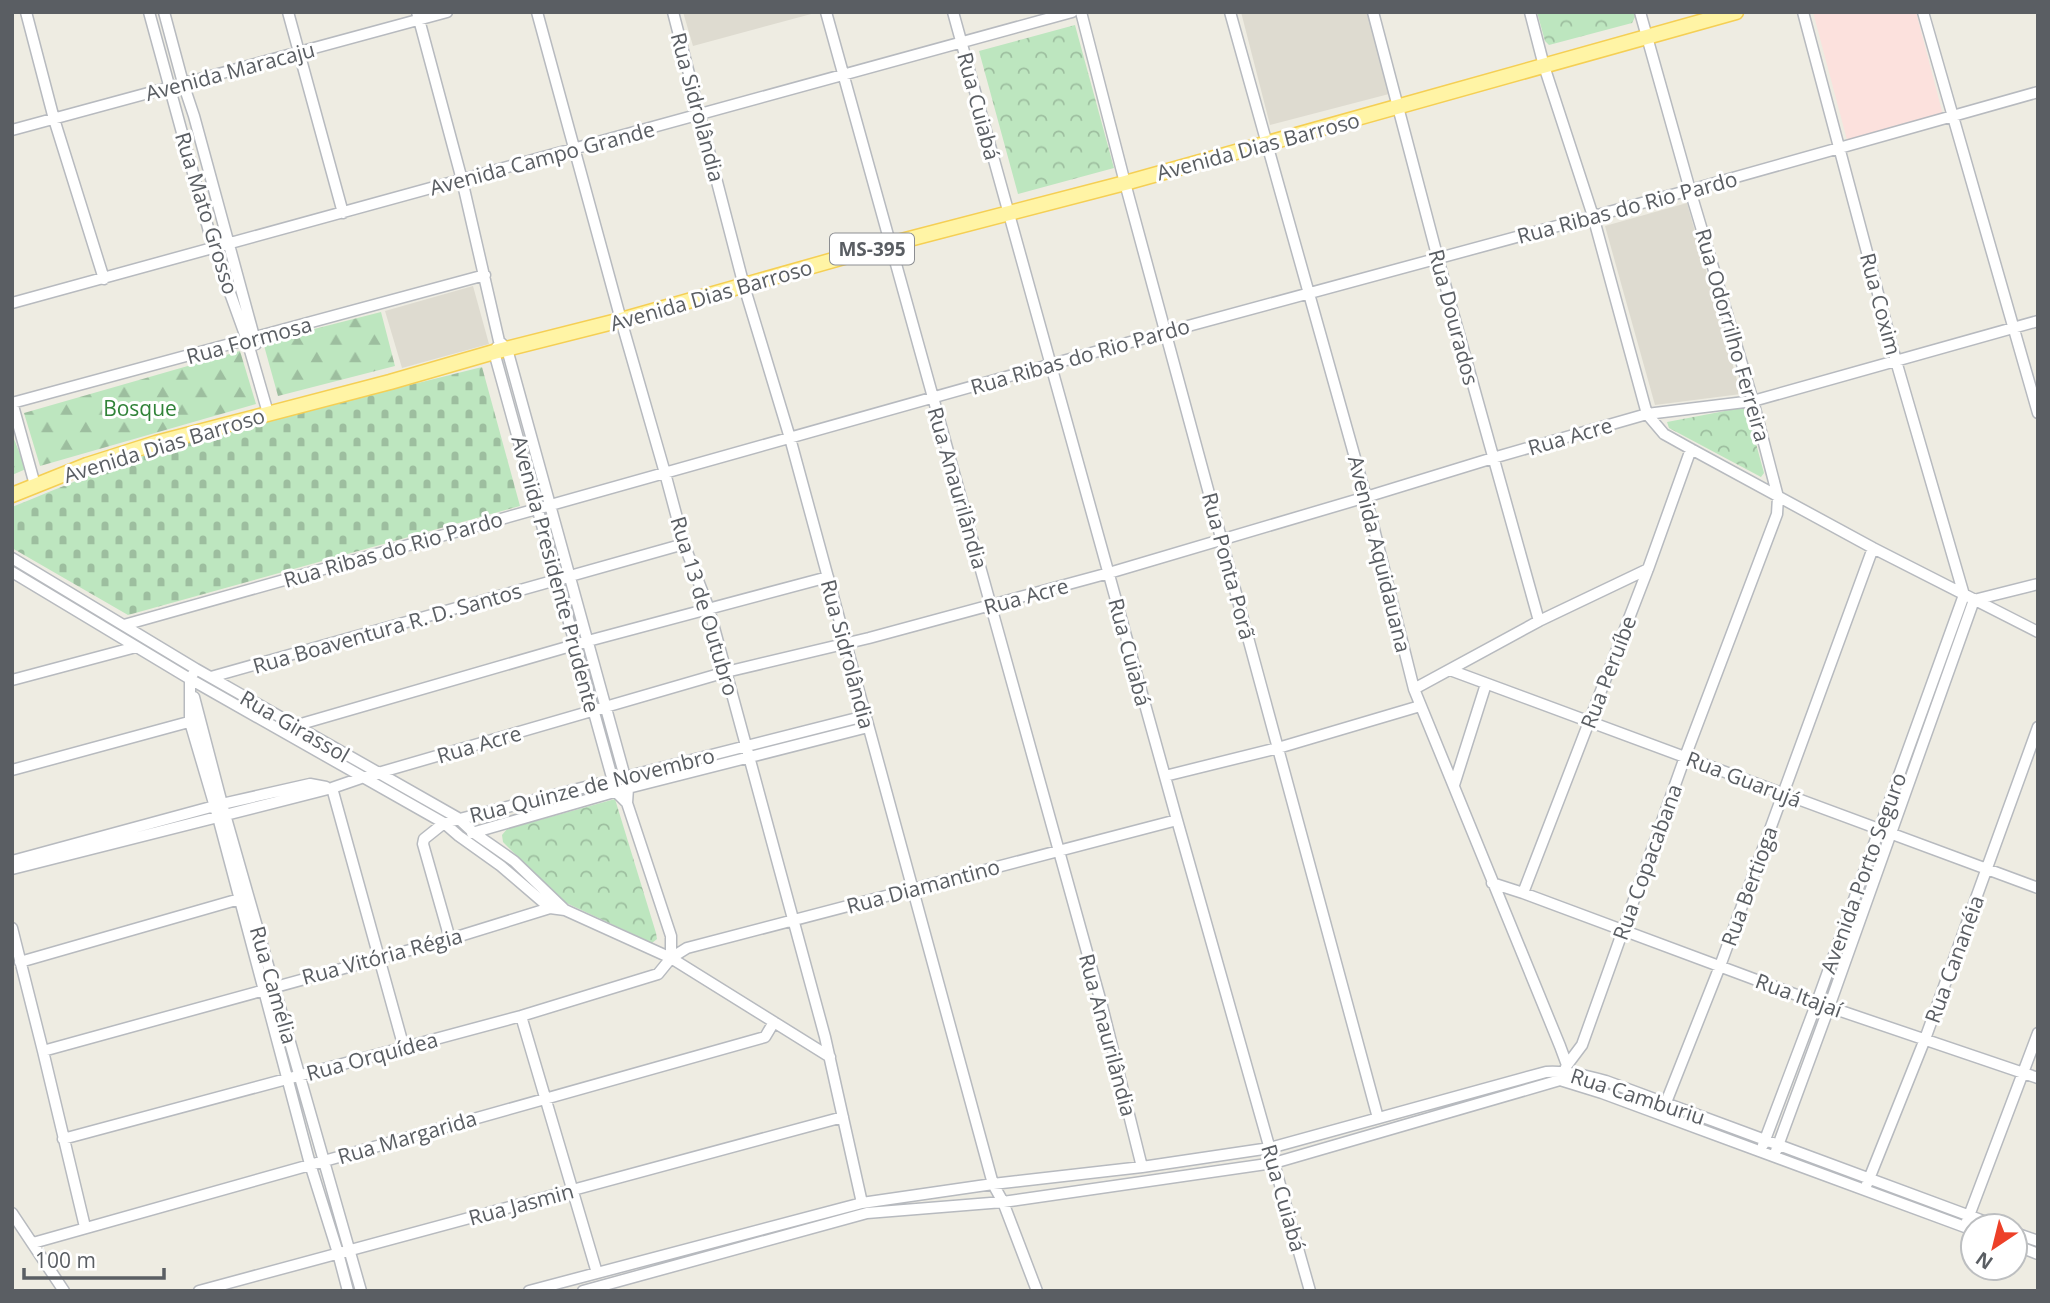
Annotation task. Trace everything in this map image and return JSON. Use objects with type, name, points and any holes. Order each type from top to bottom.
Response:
[{"type":"main road","name":"Avenida Dias Barroso","points":[[12,495],[87,465],[156,443],[390,382],[500,347],[621,320],[890,244],[1125,183],[1736,12]]},
{"type":"street","points":[[26,12],[54,119],[104,279]]},
{"type":"street","name":"Rua Mato Grosso","points":[[149,12],[213,246],[251,339]]},
{"type":"street","name":"Rua Mato Grosso","points":[[164,12],[194,116],[271,412]]},
{"type":"street","points":[[288,12],[343,213]]},
{"type":"street","name":"Avenida Maracaju","points":[[12,130],[299,52],[418,16],[447,12]]},
{"type":"street","name":"Rua 13 de Outubro","points":[[537,12],[684,544],[709,609],[794,920],[830,1057],[862,1203]]},
{"type":"street","name":"Rua Sidrolândia","points":[[673,12],[744,286],[790,438],[993,1184],[1003,1202],[1037,1291]]},
{"type":"street","name":"Rua Anaurilândia","points":[[826,12],[1102,1006],[1142,1167]]},
{"type":"street","name":"Rua Cuiabá","points":[[953,12],[1310,1291]]},
{"type":"street","name":"Avenida Campo Grande","points":[[12,303],[1072,12]]},
{"type":"street","name":"Rua Ponta Porã","points":[[1081,12],[1378,1118]]},
{"type":"street","name":"Avenida Aquidauana","points":[[1230,12],[1366,497],[1414,690],[1560,1046],[1564,1072]]},
{"type":"street","name":"Rua Dourados","points":[[1373,12],[1438,259],[1539,621]]},
{"type":"street","points":[[1530,12],[1544,66],[1593,216],[1647,414],[1664,434],[1690,449],[1873,548],[2038,632]]},
{"type":"street","name":"Rua Odorrilho Ferreira","points":[[1640,12],[1754,401],[1778,497]]},
{"type":"street","name":"Rua Coxim","points":[[1803,12],[1896,361],[1969,597]]},
{"type":"street","points":[[1923,12],[2038,413]]},
{"type":"street","name":"Avenida Presidente Prudente","points":[[418,16],[462,180],[500,347],[564,578],[588,641],[606,708],[621,785]]},
{"type":"street","name":"Rua Ribas do Rio Pardo","points":[[124,625],[1166,332],[1839,149],[2038,92]]},
{"type":"street","name":"Rua Formosa","points":[[12,403],[485,275]]},
{"type":"street","name":"Rua Acre","points":[[12,869],[220,810],[332,788],[726,672],[1109,573],[1647,414],[1754,401],[2038,321]]},
{"type":"street","points":[[12,403],[35,485]]},
{"type":"street","name":"Rua Peruíbe","points":[[1523,893],[1648,569],[1690,449]]},
{"type":"street","name":"Rua Copacabana","points":[[1564,1072],[1582,1045],[1685,757],[1777,514],[1778,497]]},
{"type":"street","name":"Rua Boaventura R. D. Santos","points":[[211,677],[684,544]]},
{"type":"street","name":"Rua Bertioga","points":[[1663,1109],[1720,966],[1873,548]]},
{"type":"street","name":"Rua Girassol","points":[[12,558],[124,625],[193,674],[361,778],[444,823],[553,904]]},
{"type":"street","points":[[1414,690],[1539,621],[1648,569]]},
{"type":"street","name":"Rua Girassol","points":[[12,572],[136,647],[193,674],[211,677],[458,818],[514,862],[553,904]]},
{"type":"street","points":[[294,726],[588,641],[828,577]]},
{"type":"street","name":"Avenida Presidente Prudente","points":[[564,578],[576,645],[594,712],[628,803],[671,936],[671,958]]},
{"type":"street","points":[[1969,597],[2038,584]]},
{"type":"street","name":"Avenida Porto Seguro","points":[[1761,1152],[1878,830],[1969,597]]},
{"type":"street","name":"Avenida Porto Seguro","points":[[1774,1156],[1890,834],[1969,597]]},
{"type":"street","points":[[12,680],[136,647]]},
{"type":"street","name":"Rua Guarujá","points":[[1450,670],[2038,888]]},
{"type":"street","points":[[193,674],[194,721],[294,1077],[324,1160],[344,1251],[348,1291]]},
{"type":"street","points":[[1454,785],[1486,684]]},
{"type":"street","points":[[1165,776],[1278,748],[1420,706]]},
{"type":"street","points":[[12,770],[194,721]]},
{"type":"street","name":"Rua Quinze de Novembro","points":[[450,939],[423,844],[424,839],[444,823],[621,785],[866,721]]},
{"type":"street","name":"Rua Cananéia","points":[[1867,1184],[1925,1039],[2038,727]]},
{"type":"street","name":"Rua Quinze de Novembro","points":[[459,836],[621,785]]},
{"type":"street","points":[[332,788],[404,1048]]},
{"type":"street","points":[[12,861],[220,810]]},
{"type":"street","name":"Rua Diamantino","points":[[671,958],[687,948],[1177,820]]},
{"type":"street","name":"Rua Itajaí","points":[[1492,883],[1829,1007],[2038,1078]]},
{"type":"street","points":[[20,962],[244,898]]},
{"type":"street","points":[[553,904],[671,958],[830,1057]]},
{"type":"street","name":"Rua Vitória Régia","points":[[43,1051],[450,939],[553,904]]},
{"type":"street","points":[[12,928],[85,1227]]},
{"type":"street","name":"Rua Orquídea","points":[[64,1139],[522,1016],[659,974],[671,958]]},
{"type":"street","points":[[522,1016],[597,1273]]},
{"type":"street","name":"Rua Margarida","points":[[33,1243],[765,1037],[774,1023]]},
{"type":"street","points":[[1973,1212],[2038,1033]]},
{"type":"street","name":"Rua Camburiu","points":[[530,1291],[862,1203],[1270,1148],[1546,1072],[1564,1072],[1606,1082],[1761,1152],[1867,1184]]},
{"type":"street","name":"Rua Camburiu","points":[[583,1291],[867,1213],[1003,1202],[1274,1163],[1475,1105],[1564,1072]]},
{"type":"street","points":[[294,1077],[310,1164],[361,1291]]},
{"type":"street","points":[[1471,1093],[1475,1105]]},
{"type":"street","name":"Rua Camburiu","points":[[1663,1109],[1765,1140],[1959,1220]]},
{"type":"street","name":"Rua Jasmin","points":[[199,1291],[843,1117]]},
{"type":"street","points":[[12,1213],[64,1291]]},
{"type":"shaded area","points":[[683,12],[815,12],[815,13],[693,46]]},
{"type":"shaded area","points":[[1241,12],[1367,12],[1389,94],[1270,125]]},
{"type":"shaded area","points":[[1813,12],[1916,12],[1943,115],[1847,140]]},
{"type":"shaded area","points":[[1687,203],[1741,394],[1655,405],[1605,226]]},
{"type":"shaded area","points":[[473,286],[489,344],[402,368],[385,311]]},
{"type":"green space","points":[[1537,12],[1634,12],[1635,17],[1632,23],[1549,45],[1545,41]]},
{"type":"green space","points":[[1075,25],[1114,168],[1018,194],[979,51]]},
{"type":"green space","points":[[381,312],[395,366],[278,396],[263,342]]},
{"type":"green space","name":"Bosque","points":[[240,351],[256,404],[40,466],[24,413]]},
{"type":"green space","points":[[482,367],[520,506],[128,615],[12,548],[12,507],[105,469],[241,427]]},
{"type":"green space","points":[[1746,407],[1764,473],[1761,477],[1669,428],[1667,422]]},
{"type":"green space","points":[[12,434],[26,469],[12,475]]},
{"type":"green space","points":[[615,799],[656,933],[657,939],[652,943],[562,901],[503,842],[502,835],[507,829]]}]
